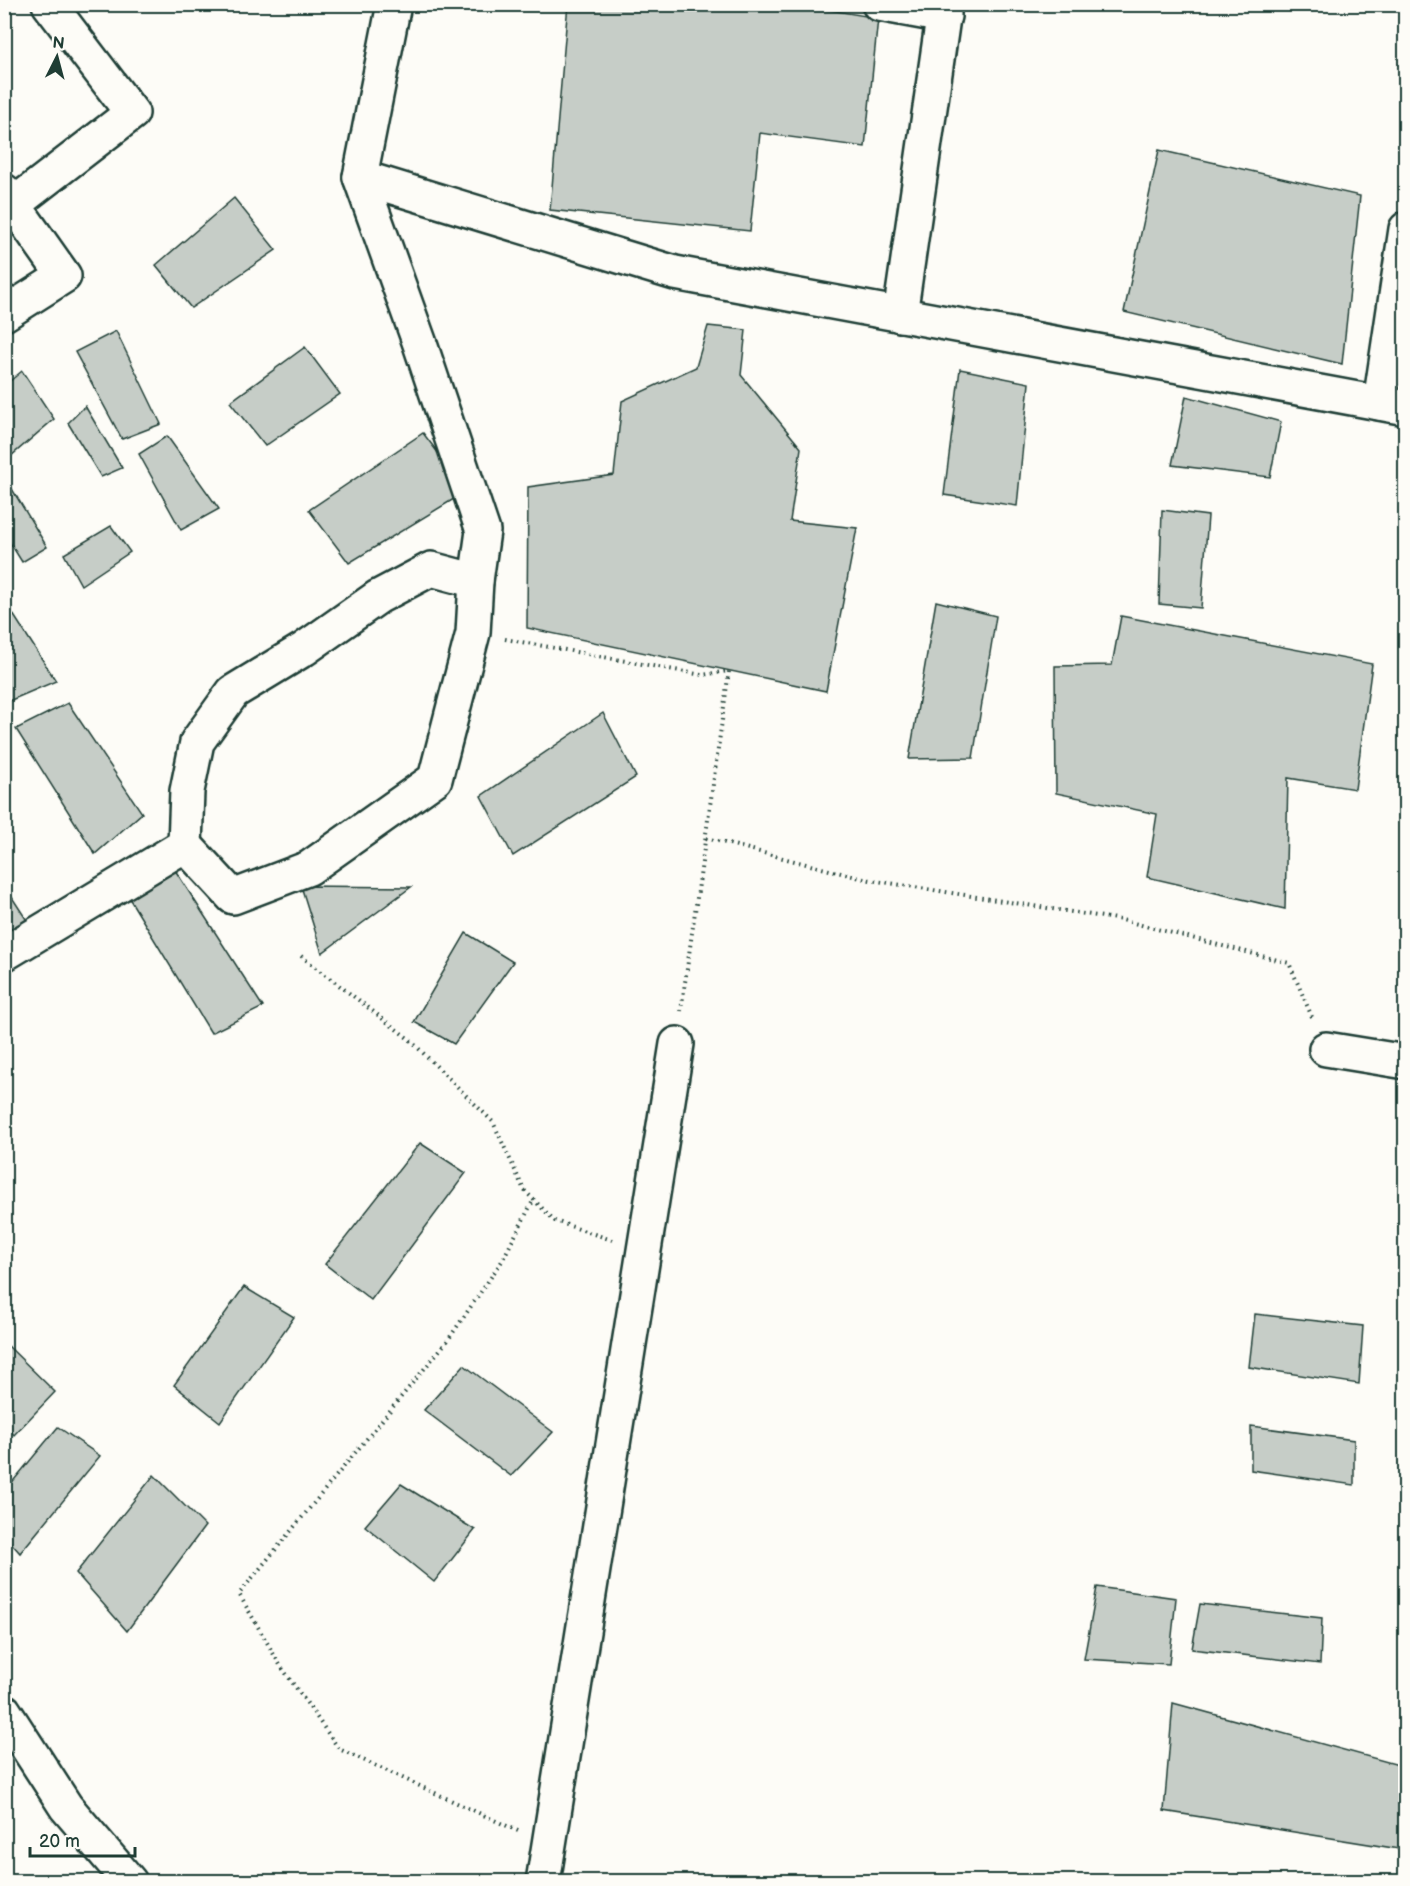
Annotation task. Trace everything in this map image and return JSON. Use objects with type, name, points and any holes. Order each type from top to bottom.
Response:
[{"type":"street","points":[[4,314],[64,276],[9,198],[132,113],[49,4]]},
{"type":"street","points":[[394,4],[360,177],[420,344],[483,531],[476,581],[473,633],[435,779],[309,868],[233,897],[185,845],[187,792],[197,742],[233,692],[304,648],[378,597],[431,569],[476,581]]},
{"type":"street","points":[[879,4],[944,10],[900,315]]},
{"type":"street","points":[[360,177],[675,273],[1393,406],[1406,229]]},
{"type":"street","points":[[4,954],[185,845]]},
{"type":"street","points":[[543,1881],[677,1044]]},
{"type":"street","points":[[1326,1049],[1406,1062]]},
{"type":"street","points":[[4,1711],[66,1807],[130,1881]]},
{"type":"path","points":[[473,633],[702,675],[729,671],[677,1044]]},
{"type":"path","points":[[706,838],[864,879],[1122,920],[1289,963],[1326,1049]]},
{"type":"path","points":[[301,956],[409,1039],[493,1122],[524,1190],[555,1221],[644,1250]]},
{"type":"path","points":[[534,1198],[502,1261],[447,1340],[239,1594],[280,1665],[339,1749],[549,1846]]},
{"type":"building","points":[[568,4],[794,4],[878,18],[865,147],[760,133],[750,231],[550,210]]},
{"type":"building","points":[[1159,150],[1360,196],[1342,364],[1124,312]]},
{"type":"building","points":[[234,198],[276,250],[191,308],[156,265]]},
{"type":"building","points":[[708,326],[746,330],[741,375],[801,448],[790,521],[857,528],[826,691],[527,628],[528,487],[614,475],[622,401],[696,367]]},
{"type":"building","points":[[116,331],[161,424],[122,439],[75,352]]},
{"type":"building","points":[[305,347],[340,394],[265,446],[230,402]]},
{"type":"building","points":[[960,369],[1029,383],[1017,506],[944,495]]},
{"type":"building","points":[[22,371],[54,419],[4,462],[4,386]]},
{"type":"building","points":[[1186,396],[1281,422],[1270,477],[1172,465]]},
{"type":"building","points":[[85,406],[122,468],[101,477],[68,423]]},
{"type":"building","points":[[423,433],[467,491],[349,563],[309,510]]},
{"type":"building","points":[[167,436],[219,509],[181,530],[139,454]]},
{"type":"building","points":[[9,484],[47,547],[22,562],[4,533],[4,487]]},
{"type":"building","points":[[1162,510],[1208,516],[1201,608],[1159,604]]},
{"type":"building","points":[[111,526],[130,552],[81,585],[64,554]]},
{"type":"building","points":[[4,600],[56,681],[4,703]]},
{"type":"building","points":[[936,601],[996,616],[973,758],[909,759]]},
{"type":"building","points":[[1121,616],[1372,664],[1355,789],[1288,778],[1285,909],[1147,877],[1157,814],[1056,793],[1055,666],[1112,665]]},
{"type":"building","points":[[68,703],[142,813],[95,854],[16,729]]},
{"type":"building","points":[[603,713],[636,777],[513,856],[481,796]]},
{"type":"building","points":[[175,870],[263,1007],[211,1033],[126,893]]},
{"type":"building","points":[[4,885],[28,922],[4,939]]},
{"type":"building","points":[[301,886],[411,887],[322,953]]},
{"type":"building","points":[[466,933],[513,962],[454,1044],[414,1022]]},
{"type":"building","points":[[420,1143],[466,1173],[371,1300],[325,1264]]},
{"type":"building","points":[[244,1287],[294,1317],[220,1422],[174,1385]]},
{"type":"building","points":[[1255,1314],[1363,1326],[1359,1384],[1249,1367]]},
{"type":"building","points":[[4,1342],[55,1392],[14,1435],[4,1424]]},
{"type":"building","points":[[464,1365],[553,1432],[511,1476],[424,1410]]},
{"type":"building","points":[[1251,1426],[1354,1440],[1354,1485],[1251,1470]]},
{"type":"building","points":[[58,1427],[100,1456],[20,1553],[4,1535],[4,1492]]},
{"type":"building","points":[[154,1475],[205,1526],[127,1631],[76,1573]]},
{"type":"building","points":[[401,1484],[475,1530],[434,1582],[365,1526]]},
{"type":"building","points":[[1097,1587],[1176,1598],[1169,1664],[1084,1659]]},
{"type":"building","points":[[1200,1604],[1322,1618],[1320,1664],[1192,1649]]},
{"type":"building","points":[[1173,1703],[1406,1767],[1406,1850],[1164,1811]]}]
